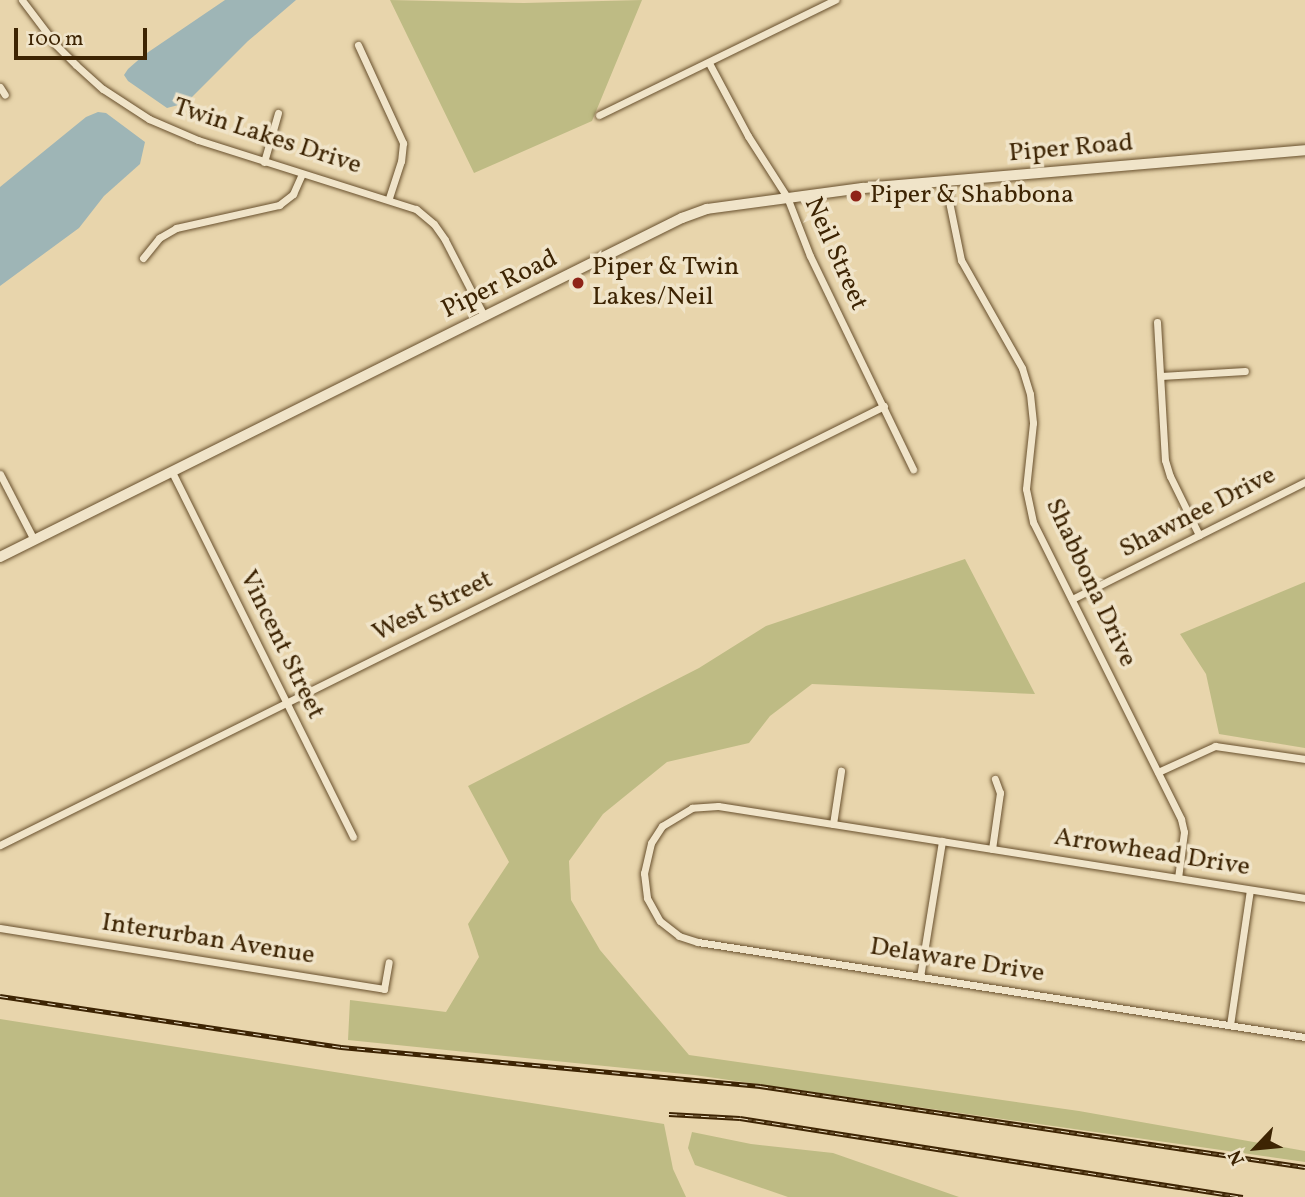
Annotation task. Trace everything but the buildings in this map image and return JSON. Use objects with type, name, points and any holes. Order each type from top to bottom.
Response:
[{"type":"street","name":"Twin Lakes Drive","points":[[22,0],[56,45],[112,96],[184,136],[416,209],[434,223],[484,316]]},
{"type":"street","points":[[599,115],[835,0]]},
{"type":"street","points":[[358,45],[398,129],[403,148],[389,199]]},
{"type":"street","name":"Neil Street","points":[[709,63],[748,136],[787,197],[810,256],[913,468]]},
{"type":"street","points":[[0,87],[5,95]]},
{"type":"street","points":[[264,162],[278,113]]},
{"type":"street","points":[[403,148],[413,147]]},
{"type":"street","name":"Piper Road","points":[[0,557],[693,213],[720,206],[787,197],[1305,150]]},
{"type":"street","points":[[143,258],[159,238],[176,228],[279,205],[293,194],[302,174]]},
{"type":"street","name":"Shabbona Drive","points":[[945,182],[961,260],[1026,380],[1033,423],[1026,481],[1029,509],[1183,826],[1178,878]]},
{"type":"street","points":[[1157,322],[1165,460],[1199,536]]},
{"type":"street","points":[[1161,376],[1245,371]]},
{"type":"street","name":"West Street","points":[[0,845],[884,406]]},
{"type":"street","name":"Vincent Street","points":[[172,472],[353,837]]},
{"type":"street","points":[[0,474],[34,540]]},
{"type":"street","name":"Shawnee Drive","points":[[1072,600],[1305,482]]},
{"type":"street","points":[[1158,772],[1214,746],[1305,759]]},
{"type":"street","points":[[833,824],[841,771]]},
{"type":"street","points":[[992,849],[1000,793],[995,779]]},
{"type":"street","name":"Arrowhead Drive","points":[[644,873],[647,854],[657,833],[675,816],[692,808],[718,806],[1305,898]]},
{"type":"street","points":[[920,977],[942,841]]},
{"type":"street","name":"Delaware Drive","points":[[644,873],[652,909],[670,930],[687,940],[1305,1037]]},
{"type":"street","points":[[1230,1025],[1250,890]]},
{"type":"street","name":"Interurban Avenue","points":[[0,928],[384,989],[389,962]]},
{"type":"shaded area","points":[[390,0],[524,3],[642,0],[592,121],[474,173]]},
{"type":"shaded area","points":[[965,559],[1035,694],[812,684],[770,716],[749,743],[667,762],[603,814],[569,861],[571,900],[600,950],[689,1055],[1079,1111],[1305,1151],[1305,1162],[694,1075],[348,1040],[350,1000],[446,1012],[479,957],[468,924],[509,862],[468,786],[699,668],[766,626]]},
{"type":"shaded area","points":[[1305,582],[1305,748],[1219,734],[1206,674],[1180,634]]},
{"type":"shaded area","points":[[0,1019],[664,1124],[673,1169],[686,1197],[0,1197]]},
{"type":"shaded area","points":[[692,1132],[751,1144],[833,1153],[959,1197],[788,1197],[695,1165],[688,1148]]},
{"type":"water","points":[[225,0],[296,0],[248,41],[186,103],[167,108],[128,81],[124,75],[144,55]]},
{"type":"water","points":[[98,112],[106,113],[145,142],[140,164],[104,196],[79,228],[0,286],[0,187],[86,117]]},
{"type":"railway","points":[[0,996],[341,1047],[760,1086],[1305,1167]]},
{"type":"railway","points":[[669,1114],[740,1118],[1243,1197]]},
{"type":"place","name":"Piper & Shabbona","points":[[856,196]]},
{"type":"place","name":"Piper & Twin Lakes/Neil","points":[[578,283]]}]
